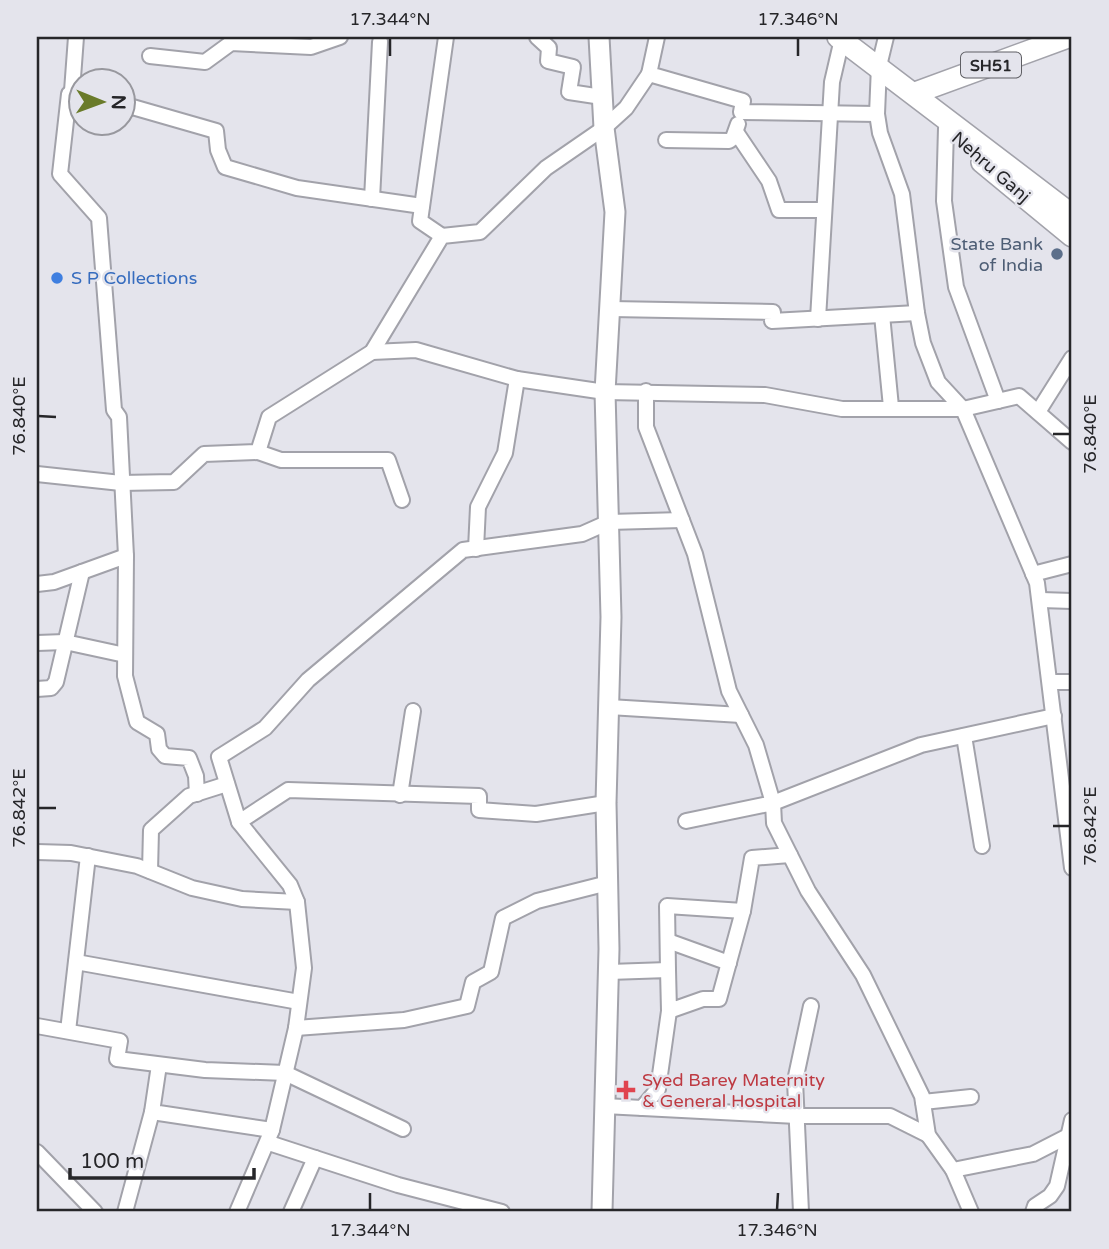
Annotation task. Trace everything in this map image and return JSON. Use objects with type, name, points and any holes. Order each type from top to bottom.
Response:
[{"type":"main road","points":[[598,37],[604,128],[615,212],[605,392],[608,522],[609,706],[606,803],[609,972],[602,1212]]},
{"type":"main road","name":"SH51","points":[[915,93],[1068,37]]},
{"type":"main road","name":"Nehru Ganj","points":[[840,38],[1072,215]]},
{"type":"main road","name":"Nehru Ganj","points":[[915,93],[975,157],[1072,236]]},
{"type":"street","points":[[76,37],[76,66]]},
{"type":"street","points":[[150,56],[205,62],[231,43],[311,47],[340,37]]},
{"type":"street","points":[[446,37],[420,220],[442,236],[481,232],[546,167],[604,128],[626,108],[649,74],[657,37]]},
{"type":"street","points":[[537,37],[548,48],[548,61],[573,67],[569,92],[602,97]]},
{"type":"street","points":[[886,37],[879,66],[877,114],[880,133],[902,194],[923,343],[938,382],[963,409],[1033,574],[1041,600],[1055,716],[1066,766],[1072,868]]},
{"type":"street","points":[[818,319],[832,82],[840,38]]},
{"type":"street","points":[[372,199],[380,42]]},
{"type":"street","points":[[649,74],[743,101],[736,132],[729,141],[666,140]]},
{"type":"street","points":[[136,108],[216,131],[218,150],[225,167],[297,188],[422,206]]},
{"type":"street","points":[[741,112],[877,114]]},
{"type":"street","points":[[66,121],[60,174],[99,218],[114,410],[120,417],[126,556],[126,684],[137,722],[157,734],[159,749],[165,755],[189,758],[196,776],[197,794]]},
{"type":"street","points":[[946,128],[944,201],[956,288],[998,401]]},
{"type":"street","points":[[736,132],[769,181],[779,210],[824,210]]},
{"type":"street","points":[[258,452],[269,417],[372,352],[442,236]]},
{"type":"street","points":[[611,309],[773,312],[772,321],[917,313]]},
{"type":"street","points":[[882,315],[891,407]]},
{"type":"street","points":[[372,352],[416,350],[517,379],[605,392],[765,395],[842,409],[963,409],[1019,396],[1072,442]]},
{"type":"street","points":[[1038,412],[1072,358]]},
{"type":"street","points":[[476,548],[478,507],[505,453],[517,379]]},
{"type":"street","points":[[646,391],[646,427],[695,554],[729,691],[756,745],[774,803],[774,823],[808,891],[863,975],[923,1102],[928,1135],[953,1170],[971,1212]]},
{"type":"street","points":[[37,474],[121,483],[174,482],[204,454],[258,452],[281,460],[388,460],[402,500]]},
{"type":"street","points":[[237,1212],[270,1137],[296,1028],[304,968],[297,902],[290,885],[239,822],[219,757],[265,728],[308,680],[463,550],[582,534],[608,522],[682,520]]},
{"type":"street","points":[[37,584],[54,582],[126,556]]},
{"type":"street","points":[[1033,574],[1072,564]]},
{"type":"street","points":[[37,689],[51,688],[55,682],[82,572]]},
{"type":"street","points":[[1041,600],[1072,601]]},
{"type":"street","points":[[37,643],[65,642],[125,655]]},
{"type":"street","points":[[1051,682],[1072,682]]},
{"type":"street","points":[[609,706],[741,715]]},
{"type":"street","points":[[400,795],[413,711]]},
{"type":"street","points":[[687,821],[774,803],[922,745],[1055,716]]},
{"type":"street","points":[[964,736],[982,846]]},
{"type":"street","points":[[150,871],[151,830],[189,796],[227,784]]},
{"type":"street","points":[[239,822],[288,790],[479,796],[479,810],[536,814],[606,803]]},
{"type":"street","points":[[37,852],[88,856],[150,871],[192,888],[242,899],[297,902]]},
{"type":"street","points":[[669,1011],[703,999],[719,999],[743,912],[752,858],[790,855]]},
{"type":"street","points":[[68,1031],[88,856]]},
{"type":"street","points":[[296,1028],[404,1020],[467,1006],[473,982],[491,972],[503,918],[537,901],[608,883]]},
{"type":"street","points":[[642,1108],[658,1088],[669,1011],[667,906],[743,912]]},
{"type":"street","points":[[668,941],[729,963]]},
{"type":"street","points":[[76,962],[299,1002]]},
{"type":"street","points":[[609,972],[668,970]]},
{"type":"street","points":[[801,1212],[797,1065],[811,1006]]},
{"type":"street","points":[[37,1026],[120,1041],[117,1059],[205,1070],[285,1073],[403,1129]]},
{"type":"street","points":[[125,1212],[152,1112],[159,1065]]},
{"type":"street","points":[[923,1102],[971,1097]]},
{"type":"street","points":[[604,1106],[797,1116],[890,1116],[928,1135]]},
{"type":"street","points":[[152,1112],[270,1137],[315,1158],[398,1185],[502,1212]]},
{"type":"street","points":[[953,1170],[1033,1154],[1071,1129]]},
{"type":"street","points":[[1033,1212],[1040,1200],[1055,1192],[1071,1129]]},
{"type":"street","points":[[37,1152],[95,1212]]},
{"type":"street","points":[[291,1212],[315,1158]]},
{"type":"place","name":"State Bank of India","points":[[1057,254]]},
{"type":"place","name":"S P Collections","points":[[57,278]]},
{"type":"place","name":"Syed Barey Maternity & General Hospital","points":[[626,1090]]}]
